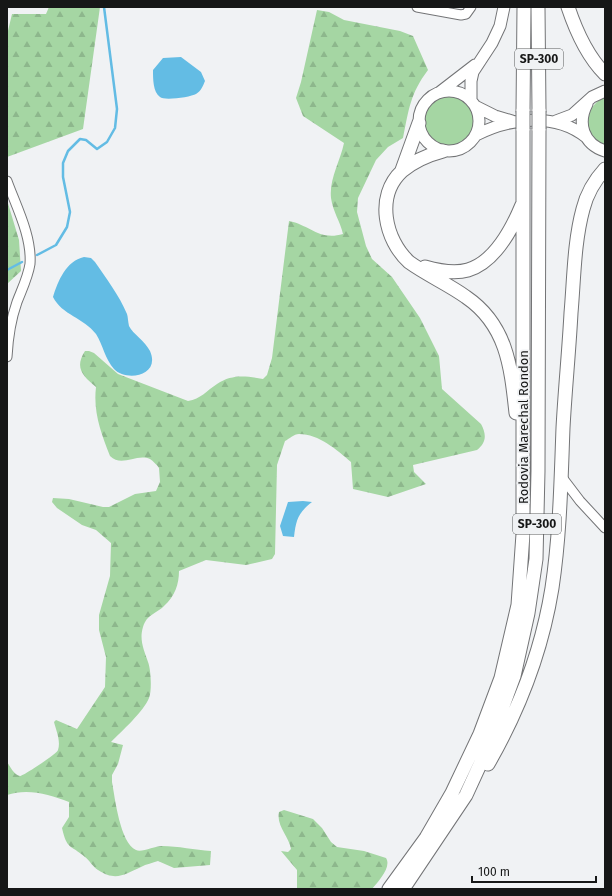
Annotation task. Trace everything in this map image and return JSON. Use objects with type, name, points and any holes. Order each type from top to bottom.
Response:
[{"type":"highway","name":"Rodovia Marechal Rondon","points":[[389,889],[426,838],[452,793],[480,734],[502,678],[518,605],[523,534],[522,482],[525,197],[518,125],[523,111],[524,7]]},
{"type":"highway","name":"Rodovia Marechal Rondon","points":[[403,889],[461,804],[488,747],[514,676],[528,613],[536,559],[538,471],[538,7]]},
{"type":"highway","points":[[568,7],[590,55],[605,74]]},
{"type":"highway","points":[[418,124],[401,172],[390,189],[387,201],[387,226],[395,246],[401,254],[414,265],[467,297],[482,309],[497,329],[506,350],[512,374],[522,482]]},
{"type":"highway","points":[[401,172],[413,163],[443,151]]},
{"type":"highway","points":[[461,804],[483,774],[503,738],[523,693],[549,601],[559,507],[566,391],[580,222],[590,188],[605,169]]},
{"type":"highway","points":[[414,265],[445,272],[468,270],[479,264],[492,254],[512,227],[525,197]]},
{"type":"main road","points":[[504,7],[500,26],[492,43],[477,63],[439,92],[430,97],[424,104],[419,114],[418,124],[426,141],[443,151],[451,152],[466,147],[476,136],[495,126],[556,121],[572,114],[587,104]]},
{"type":"main road","points":[[476,136],[480,120],[473,103],[471,81],[477,63]]},
{"type":"main road","points":[[586,137],[581,120],[587,104],[592,97],[605,91]]},
{"type":"main road","points":[[439,92],[456,92],[495,116],[518,125]]},
{"type":"main road","points":[[556,121],[572,127],[586,137],[592,144],[605,151]]},
{"type":"street","points":[[417,7],[461,15],[466,14],[471,7]]},
{"type":"street","points":[[7,181],[26,233],[30,251],[30,264],[27,277],[17,303],[8,338],[7,356]]},
{"type":"street","points":[[561,476],[580,501],[605,528]]},
{"type":"street","points":[[559,507],[567,501],[580,501]]},
{"type":"green space","points":[[49,7],[100,7],[83,129],[7,157],[7,35],[12,14],[46,14]]},
{"type":"green space","points":[[317,10],[329,12],[344,20],[400,31],[413,36],[428,70],[417,87],[411,102],[403,138],[388,147],[376,160],[358,198],[357,212],[366,246],[372,259],[392,277],[420,318],[439,356],[442,389],[481,424],[485,438],[482,445],[477,450],[413,465],[414,472],[426,484],[388,497],[353,489],[351,462],[334,448],[321,440],[306,435],[297,434],[285,441],[277,465],[275,554],[272,559],[246,565],[206,560],[179,571],[174,594],[161,609],[147,619],[143,627],[142,641],[149,665],[150,675],[151,690],[149,698],[137,715],[111,742],[123,745],[118,764],[112,775],[112,782],[122,830],[130,846],[138,851],[162,846],[211,851],[210,865],[174,868],[158,861],[120,876],[110,876],[96,869],[85,857],[70,846],[66,840],[62,828],[69,817],[69,802],[30,792],[7,795],[7,762],[14,772],[20,776],[52,756],[59,747],[54,722],[56,720],[77,729],[105,687],[106,657],[99,630],[99,615],[110,576],[111,543],[96,530],[82,525],[57,508],[52,502],[53,498],[69,499],[109,507],[135,494],[156,491],[160,482],[159,468],[150,459],[140,458],[119,461],[110,456],[101,431],[97,414],[95,396],[96,387],[84,375],[80,367],[80,362],[85,351],[89,351],[94,353],[118,374],[188,401],[200,397],[217,384],[234,377],[263,379],[267,375],[272,358],[289,221],[321,234],[335,236],[343,234],[332,203],[331,191],[333,177],[344,143],[303,116],[296,98]]},
{"type":"green space","points":[[449,95],[459,97],[467,103],[473,111],[475,121],[473,131],[467,139],[459,145],[449,147],[439,145],[431,139],[425,131],[423,121],[425,111],[431,103],[439,97]]},
{"type":"green space","points":[[605,97],[605,147],[597,142],[592,136],[588,122],[592,108],[597,102]]},
{"type":"green space","points":[[7,200],[19,240],[21,271],[7,284]]},
{"type":"green space","points":[[284,810],[313,819],[322,828],[331,842],[337,847],[364,851],[386,858],[386,870],[381,878],[372,889],[297,889],[297,870],[281,851],[288,852],[291,849],[279,822],[279,812]]},
{"type":"water","points":[[181,57],[201,72],[205,81],[203,87],[198,93],[193,95],[172,99],[162,98],[158,95],[155,89],[153,70],[163,58]]},
{"type":"water","points":[[84,257],[91,258],[95,262],[120,300],[127,314],[129,326],[150,351],[152,359],[151,366],[147,371],[134,376],[119,373],[108,361],[96,334],[85,324],[62,308],[53,297],[60,278],[64,272],[72,263]]},
{"type":"water","points":[[288,502],[312,502],[298,517],[294,537],[283,536],[280,526]]},
{"type":"waterway","points":[[37,255],[56,245],[67,227],[70,212],[63,177],[63,163],[68,151],[80,139],[86,140],[97,149],[107,142],[115,128],[117,109],[104,7]]},
{"type":"waterway","points":[[7,270],[22,262]]}]
